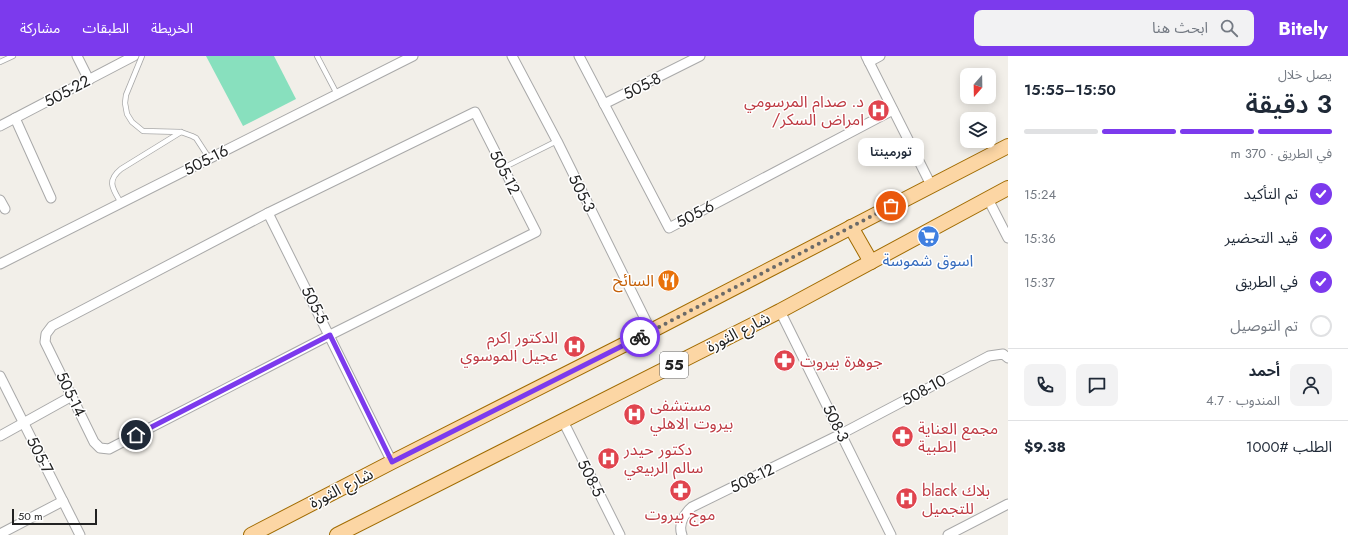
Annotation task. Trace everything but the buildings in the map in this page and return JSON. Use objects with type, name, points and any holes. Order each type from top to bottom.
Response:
[{"type":"main road","name":"شارع الثورة","points":[[251,535],[651,331],[1008,146]]},
{"type":"main road","name":"شارع الثورة","points":[[341,534],[780,311],[1008,188]]},
{"type":"main road","points":[[851,227],[871,262]]},
{"type":"street","points":[[77,56],[89,80]]},
{"type":"street","name":"505-22","points":[[0,126],[134,56]]},
{"type":"street","name":"505-16","points":[[0,264],[413,56]]},
{"type":"street","name":"505-3","points":[[512,56],[557,141],[651,331]]},
{"type":"street","name":"505-6","points":[[579,56],[669,228],[893,110]]},
{"type":"street","name":"505-8","points":[[604,104],[700,56]]},
{"type":"street","points":[[880,56],[867,59],[931,186]]},
{"type":"street","name":"505-12","points":[[268,213],[475,112],[536,232],[330,335]]},
{"type":"street","points":[[15,118],[51,198]]},
{"type":"street","points":[[988,199],[1008,238]]},
{"type":"street","points":[[0,200],[5,209]]},
{"type":"street","name":"505-5","points":[[268,213],[392,462]]},
{"type":"street","name":"505-14","points":[[268,213],[52,326],[46,334],[44,342],[94,442],[100,448],[109,450],[330,335]]},
{"type":"street","name":"508-3","points":[[780,311],[891,535]]},
{"type":"street","name":"508-10","points":[[841,434],[989,356],[1003,354],[1008,358]]},
{"type":"street","name":"505-7","points":[[0,376],[80,535]]},
{"type":"street","points":[[0,436],[72,396]]},
{"type":"street","name":"508-5","points":[[563,421],[620,535]]},
{"type":"street","name":"508-12","points":[[682,535],[683,516],[692,506],[841,434]]},
{"type":"street","points":[[0,534],[63,501]]},
{"type":"street","points":[[948,535],[1008,504]]},
{"type":"lane","points":[[0,62],[13,56]]},
{"type":"lane","points":[[142,56],[126,95],[125,103],[127,114],[132,122],[143,131],[181,132],[196,138],[209,158]]},
{"type":"lane","points":[[317,56],[337,94]]},
{"type":"lane","points":[[121,203],[112,187],[112,180],[115,174],[181,132]]},
{"type":"lane","points":[[503,168],[557,141]]},
{"type":"green space","points":[[206,56],[274,56],[296,99],[243,126]]},
{"type":"way so far","points":[[640,337],[891,206]]},
{"type":"place","name":"د. صدام المرسومي /امراض السكر","points":[[879,110]]},
{"type":"place","name":"تورمينتا","points":[[891,206]]},
{"type":"place","name":"اسوق شموسة","points":[[928,236]]},
{"type":"place","name":"السائح","points":[[669,280]]},
{"type":"place","name":"الدكتور اكرم عجيل الموسوي","points":[[574,346]]},
{"type":"place","name":"جوهرة بيروت","points":[[784,361]]},
{"type":"place","name":"مستشفى بيروت الاهلي","points":[[634,414]]},
{"type":"place","name":"مجمع العناية الطبية","points":[[903,437]]},
{"type":"place","name":"دكتور حيدر سالم الربيعي","points":[[608,458]]},
{"type":"place","name":"موج بيروت","points":[[680,491]]},
{"type":"place","name":"black بلاك للتجميل","points":[[907,499]]},
{"type":"route","points":[[136,435],[330,335],[392,462],[640,337]]}]
